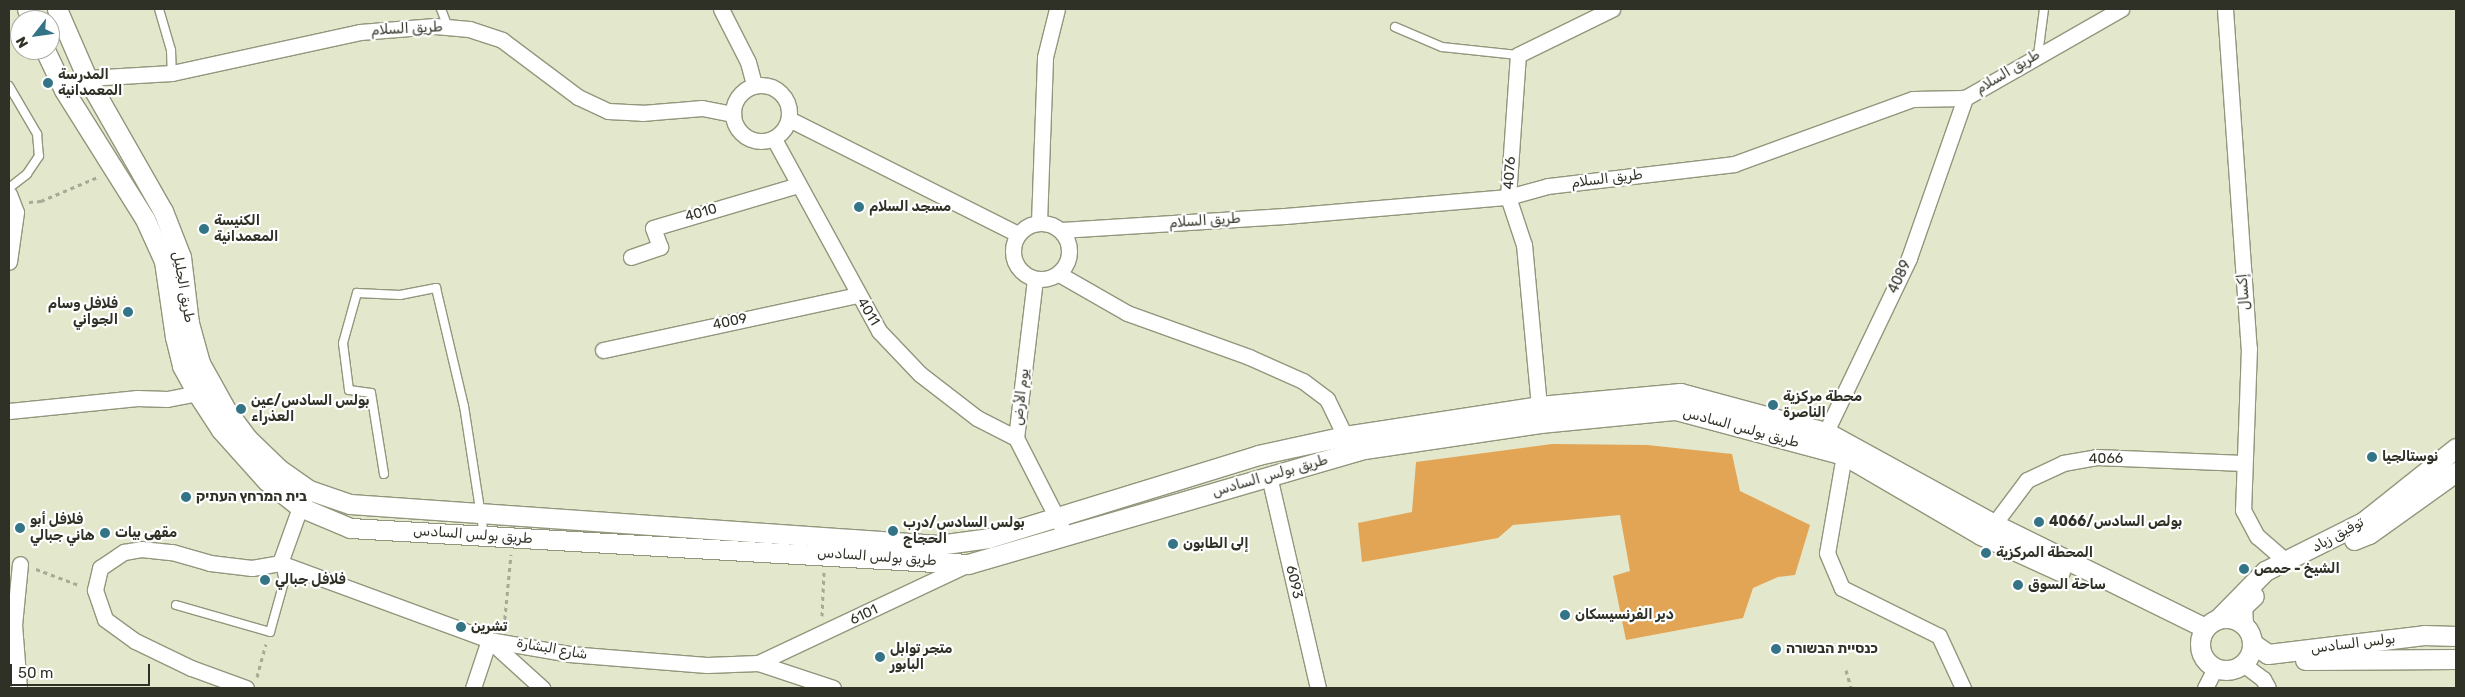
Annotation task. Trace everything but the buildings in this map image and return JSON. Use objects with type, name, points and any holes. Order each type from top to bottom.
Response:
[{"type":"street","name":"طريق الجليل","points":[[56,9],[87,78],[166,218],[181,257],[189,323],[200,363],[226,410],[247,438],[279,469],[309,490]]},
{"type":"street","points":[[721,9],[748,62],[754,85]]},
{"type":"street","points":[[1039,222],[1045,57],[1057,9]]},
{"type":"street","points":[[1518,54],[1612,9]]},
{"type":"street","name":"طريق السلام","points":[[1061,230],[1285,216],[1508,197],[1548,186],[1734,164],[1913,99],[1965,98],[2121,9]]},
{"type":"street","name":"إكسال","points":[[2225,9],[2249,348],[2243,510],[2258,536],[2285,560]]},
{"type":"street","name":"طريق السلام","points":[[64,90],[87,78],[172,73],[360,32],[448,27],[470,29],[502,40],[578,97],[608,111],[642,113],[702,108],[733,114]]},
{"type":"street","name":"4076","points":[[1518,54],[1508,197],[1524,245],[1540,414]]},
{"type":"street","name":"طريق الجليل","points":[[50,60],[64,90],[145,218],[164,261],[175,337],[182,366],[197,393],[221,430],[248,460],[267,481],[300,507]]},
{"type":"street","points":[[764,84],[781,92],[790,109],[789,119],[781,134],[774,139],[756,141],[747,137],[735,124],[733,114],[738,96],[754,85],[764,84]]},
{"type":"street","name":"4089","points":[[1817,449],[1909,258],[1965,98]]},
{"type":"street","points":[[789,119],[1018,234]]},
{"type":"street","name":"4011","points":[[774,139],[879,331],[920,374],[977,418],[1016,438]]},
{"type":"street","name":"4010","points":[[631,257],[660,247],[653,228],[798,185]]},
{"type":"street","points":[[9,262],[16,212],[11,199]]},
{"type":"street","points":[[1039,222],[1061,230],[1068,242],[1069,257],[1059,274],[1044,280],[1035,279],[1024,274],[1013,258],[1014,243],[1018,234],[1029,225],[1039,222]]},
{"type":"street","points":[[1059,274],[1127,313],[1248,357],[1303,381],[1327,399],[1345,436],[1364,450]]},
{"type":"street","name":"يوم الأرض","points":[[1035,279],[1016,438],[1065,534]]},
{"type":"street","name":"4009","points":[[603,350],[858,295]]},
{"type":"street","points":[[9,411],[138,398],[168,399],[197,393]]},
{"type":"street","name":"طريق بولس السادس","points":[[309,490],[350,504],[481,511],[938,545],[989,538],[1055,516],[1258,455],[1345,436],[1540,414],[1680,394],[1826,432],[1994,524],[2208,628]]},
{"type":"street","name":"طريق بولس السادس","points":[[300,507],[350,528],[824,554],[968,564],[1065,534],[1364,450],[1540,414],[1676,410],[1844,455],[1981,534],[2185,628],[2208,628]]},
{"type":"street","name":"توفيق زياد","points":[[2208,628],[2265,571],[2363,522],[2456,448]]},
{"type":"street","points":[[1844,455],[1827,553],[1842,588],[1939,636],[1963,688]]},
{"type":"street","name":"4066","points":[[1994,524],[2028,480],[2063,463],[2096,457],[2244,462]]},
{"type":"street","name":"توفيق زياد","points":[[2243,624],[2242,607],[2272,580],[2369,534],[2456,472]]},
{"type":"street","name":"6093","points":[[1269,476],[1318,688]]},
{"type":"street","points":[[251,684],[190,668],[135,641],[105,619],[95,590],[100,568],[124,552],[141,549],[252,568],[280,563],[300,507],[309,490]]},
{"type":"street","name":"شارع البشارة","points":[[280,563],[495,640],[569,654],[707,665],[758,663],[833,688]]},
{"type":"street","points":[[19,688],[14,625],[20,564]]},
{"type":"street","name":"6101","points":[[758,663],[968,564]]},
{"type":"street","points":[[2248,655],[2229,670],[2215,668],[2203,656],[2208,628],[2232,618],[2243,624],[2248,655],[2268,688]]},
{"type":"street","name":"بولس السادس","points":[[2248,655],[2424,635],[2456,636]]},
{"type":"street","points":[[473,688],[495,640],[542,688]]},
{"type":"street","name":"بولس السادس","points":[[2248,655],[2270,661],[2456,659]]},
{"type":"street","points":[[2205,688],[2215,668]]},
{"type":"lane","points":[[159,9],[171,50],[172,73]]},
{"type":"lane","points":[[441,9],[448,27]]},
{"type":"lane","points":[[2038,55],[2044,9]]},
{"type":"lane","points":[[1395,27],[1442,47],[1518,54]]},
{"type":"lane","points":[[9,86],[37,134],[39,156],[27,174],[9,188]]},
{"type":"lane","points":[[384,474],[371,392],[349,390],[343,343],[357,293],[400,295],[436,288],[464,406],[484,535]]},
{"type":"lane","points":[[176,605],[270,632],[284,582],[280,563]]},
{"type":"path","points":[[11,199],[41,201],[114,168]]},
{"type":"path","points":[[495,640],[509,594],[512,538]]},
{"type":"path","points":[[822,634],[824,554]]},
{"type":"path","points":[[20,564],[95,590]]},
{"type":"path","points":[[251,684],[270,632]]},
{"type":"path","points":[[1846,670],[1851,688]]},
{"type":"shaded area","points":[[1552,444],[1647,445],[1732,454],[1740,491],[1810,525],[1795,575],[1778,577],[1753,588],[1743,618],[1626,640],[1613,576],[1630,571],[1620,515],[1513,525],[1498,538],[1362,562],[1358,523],[1412,512],[1416,462]]},
{"type":"place","name":"المدرسة المعمدانية","points":[[48,83]]},
{"type":"place","name":"مسجد السلام","points":[[859,207]]},
{"type":"place","name":"الكنيسة المعمدانية","points":[[204,229]]},
{"type":"place","name":"فلافل وسام الجواني","points":[[128,312]]},
{"type":"place","name":"محطة مركزية الناصرة","points":[[1773,405]]},
{"type":"place","name":"بولس السادس/عين العذراء","points":[[241,409]]},
{"type":"place","name":"نوستالجيا","points":[[2372,457]]},
{"type":"place","name":"בית המרחץ העתיק","points":[[186,497]]},
{"type":"place","name":"بولص السادس/4066","points":[[2039,522]]},
{"type":"place","name":"فلافل أبو هاني جبالي","points":[[20,528]]},
{"type":"place","name":"بولس السادس/درب الحجاج","points":[[893,531]]},
{"type":"place","name":"مقهى بيات","points":[[105,533]]},
{"type":"place","name":"إلى الطابون","points":[[1173,544]]},
{"type":"place","name":"المحطة المركزية","points":[[1986,553]]},
{"type":"place","name":"الشيخ - حمص","points":[[2244,569]]},
{"type":"place","name":"فلافل جبالي","points":[[265,580]]},
{"type":"place","name":"ساحة السوق","points":[[2018,585]]},
{"type":"place","name":"دير الفرنسيسكان","points":[[1565,615]]},
{"type":"place","name":"تشرين","points":[[461,627]]},
{"type":"place","name":"כנסיית הבשורה","points":[[1776,649]]},
{"type":"place","name":"متجر توابل البابور","points":[[880,657]]}]
